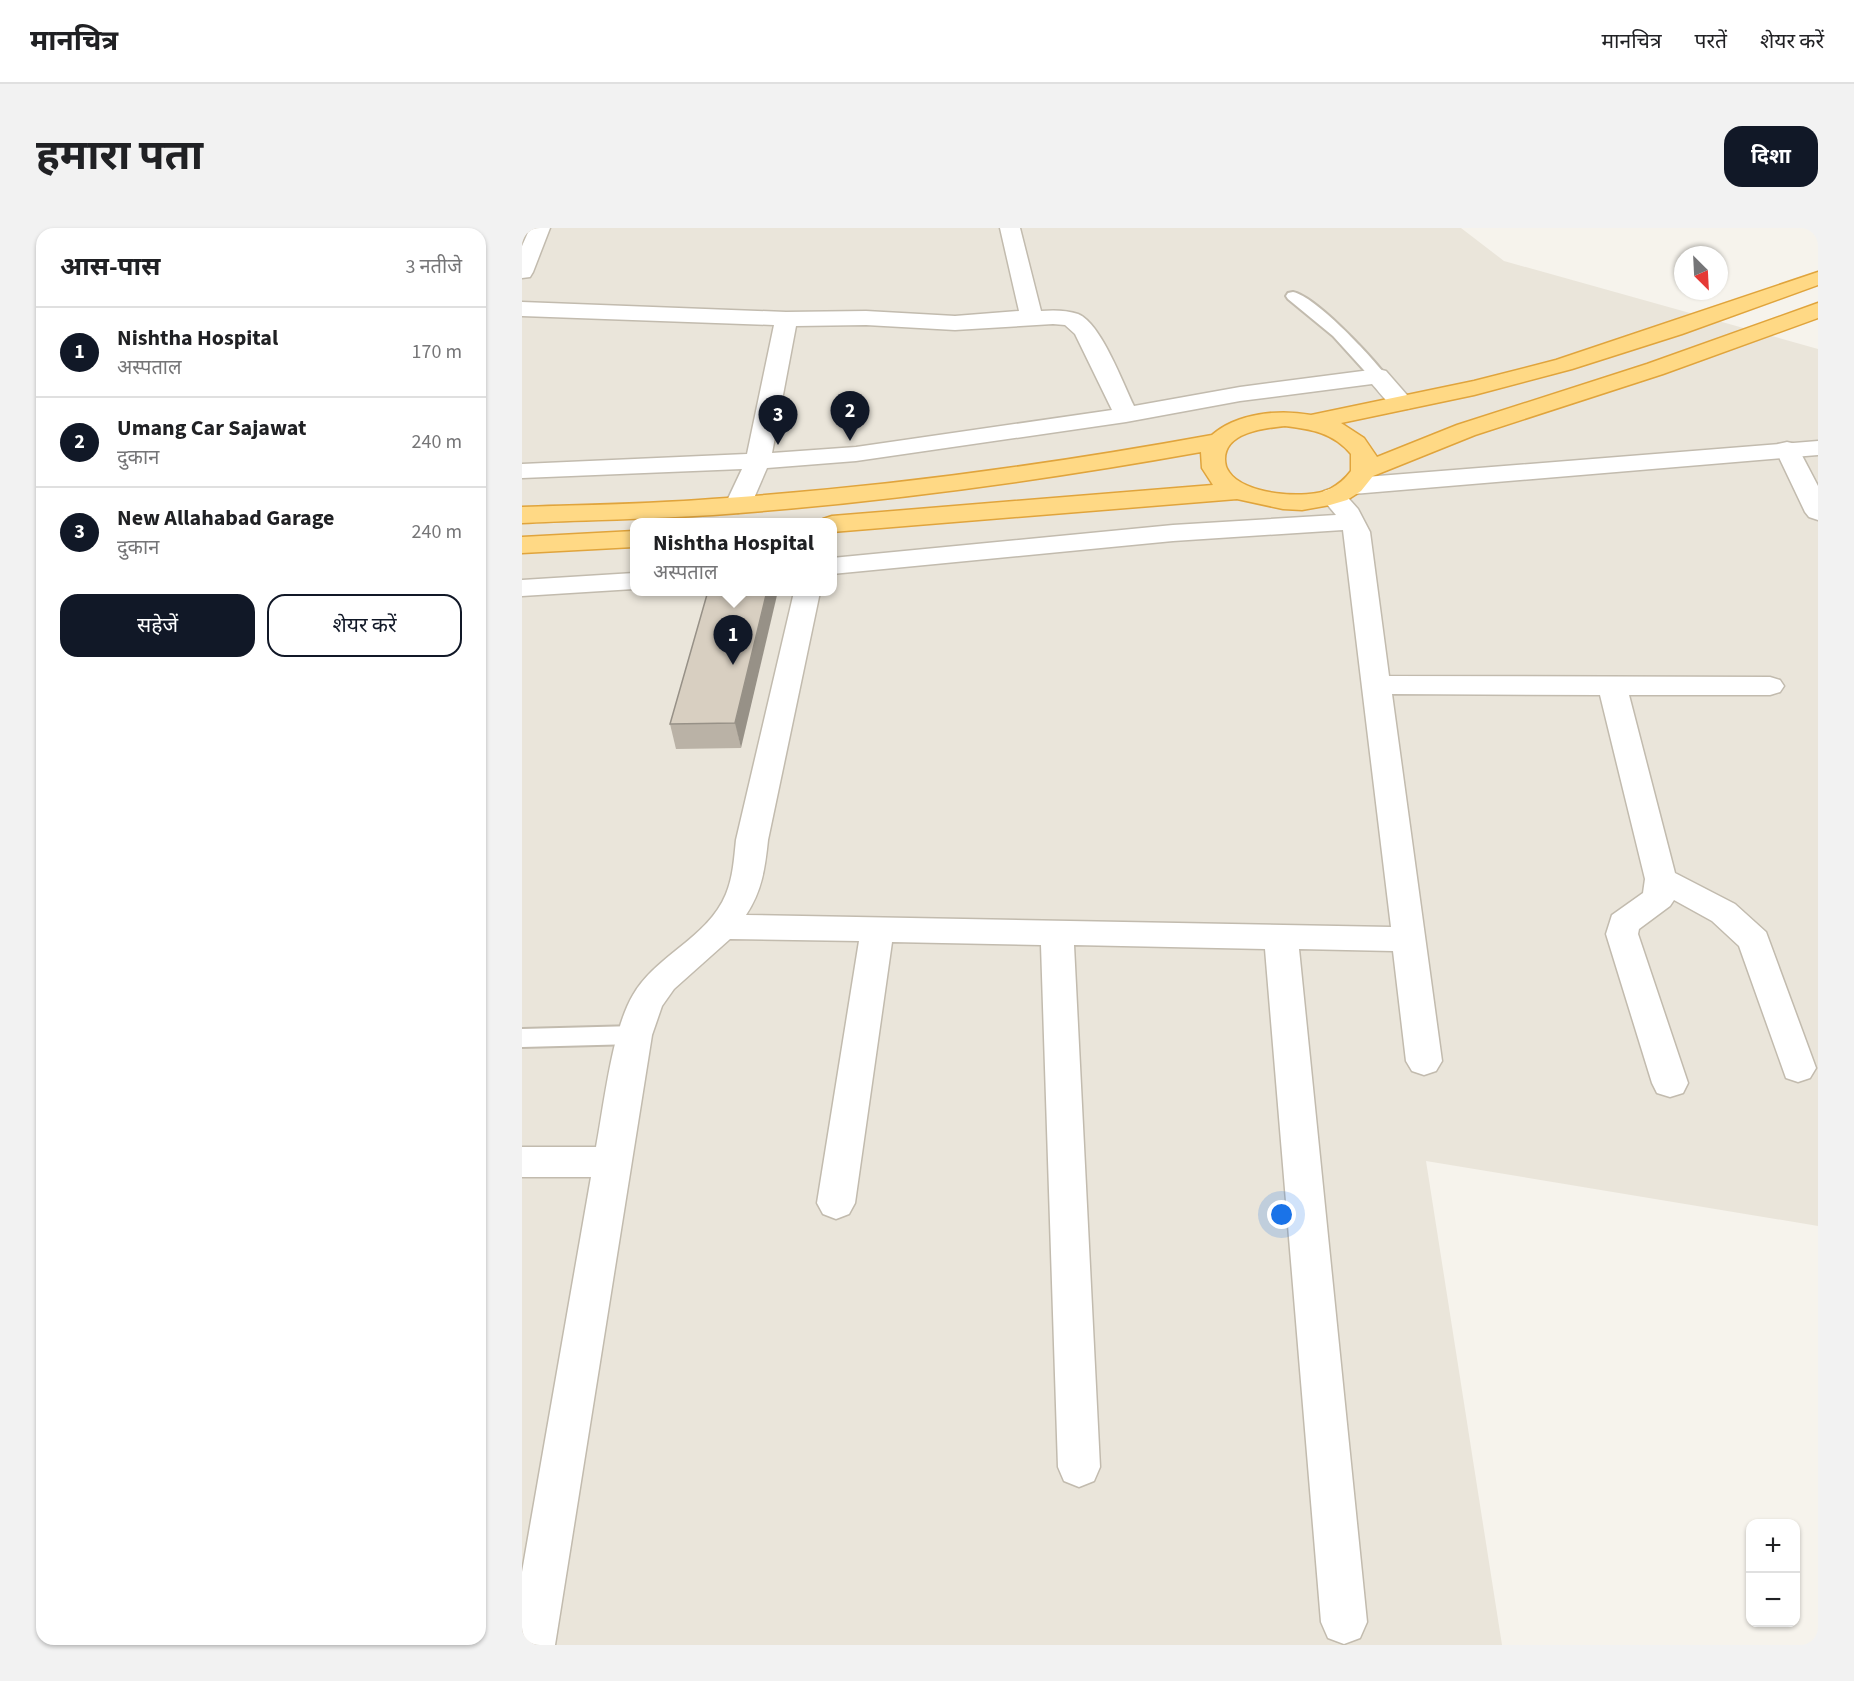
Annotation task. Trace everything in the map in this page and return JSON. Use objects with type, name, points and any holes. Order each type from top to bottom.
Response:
[{"type":"highway","points":[[1313,422],[1527,375],[1621,346],[1818,278]]},
{"type":"highway","points":[[1350,484],[1365,456],[1355,441],[1337,429],[1313,422],[1285,419],[1258,422],[1235,429],[1219,441],[1211,456],[1215,471],[1228,486],[1238,491],[1277,502],[1306,502],[1350,484],[1466,430],[1655,369],[1818,310]]},
{"type":"highway","points":[[522,515],[738,505],[980,479],[1119,460],[1219,441]]},
{"type":"highway","points":[[837,525],[1238,491]]},
{"type":"highway","points":[[522,545],[630,539]]},
{"type":"street","points":[[522,272],[540,228]]},
{"type":"street","points":[[1010,228],[1031,317]]},
{"type":"street","points":[[522,309],[786,319],[866,318],[955,323],[1031,317],[1071,319],[1086,333],[1126,415]]},
{"type":"street","points":[[738,505],[758,461],[786,319]]},
{"type":"street","points":[[522,471],[758,461],[856,454],[1126,415],[1240,394],[1378,376],[1402,404]]},
{"type":"street","points":[[1424,1061],[1358,532],[1349,514],[1350,484],[1818,447]]},
{"type":"street","points":[[1787,449],[1818,512]]},
{"type":"street","points":[[837,566],[1173,532],[1352,522]]},
{"type":"street","points":[[522,588],[630,581]]},
{"type":"street","points":[[532,1645],[635,1035],[646,1002],[662,980],[722,927],[741,898],[749,872],[752,840],[806,596]]},
{"type":"street","points":[[1612,684],[1661,879],[1659,898],[1624,922],[1622,934],[1670,1083]]},
{"type":"street","points":[[1376,685],[1770,686]]},
{"type":"street","points":[[1661,879],[1720,911],[1741,926],[1754,941],[1798,1068]]},
{"type":"street","points":[[722,927],[1408,939]]},
{"type":"street","points":[[836,1203],[877,930]]},
{"type":"street","points":[[1057,933],[1079,1467]]},
{"type":"street","points":[[1281,937],[1344,1622]]},
{"type":"street","points":[[522,1162],[612,1162]]},
{"type":"lane","points":[[1293,296],[1324,319],[1358,350],[1378,376]]},
{"type":"lane","points":[[522,1038],[635,1035]]},
{"type":"shaded area","points":[[522,228],[1461,228],[1504,261],[1818,349],[1818,1226],[1426,1161],[1502,1645],[522,1645]]},
{"type":"building","points":[[707,596],[766,596],[735,723],[670,724]]},
{"type":"place","name":"Umang Car Sajawat","points":[[850,441]]},
{"type":"place","name":"New Allahabad Garage","points":[[778,445]]},
{"type":"place","name":"Nishtha Hospital","points":[[733,665]]}]
